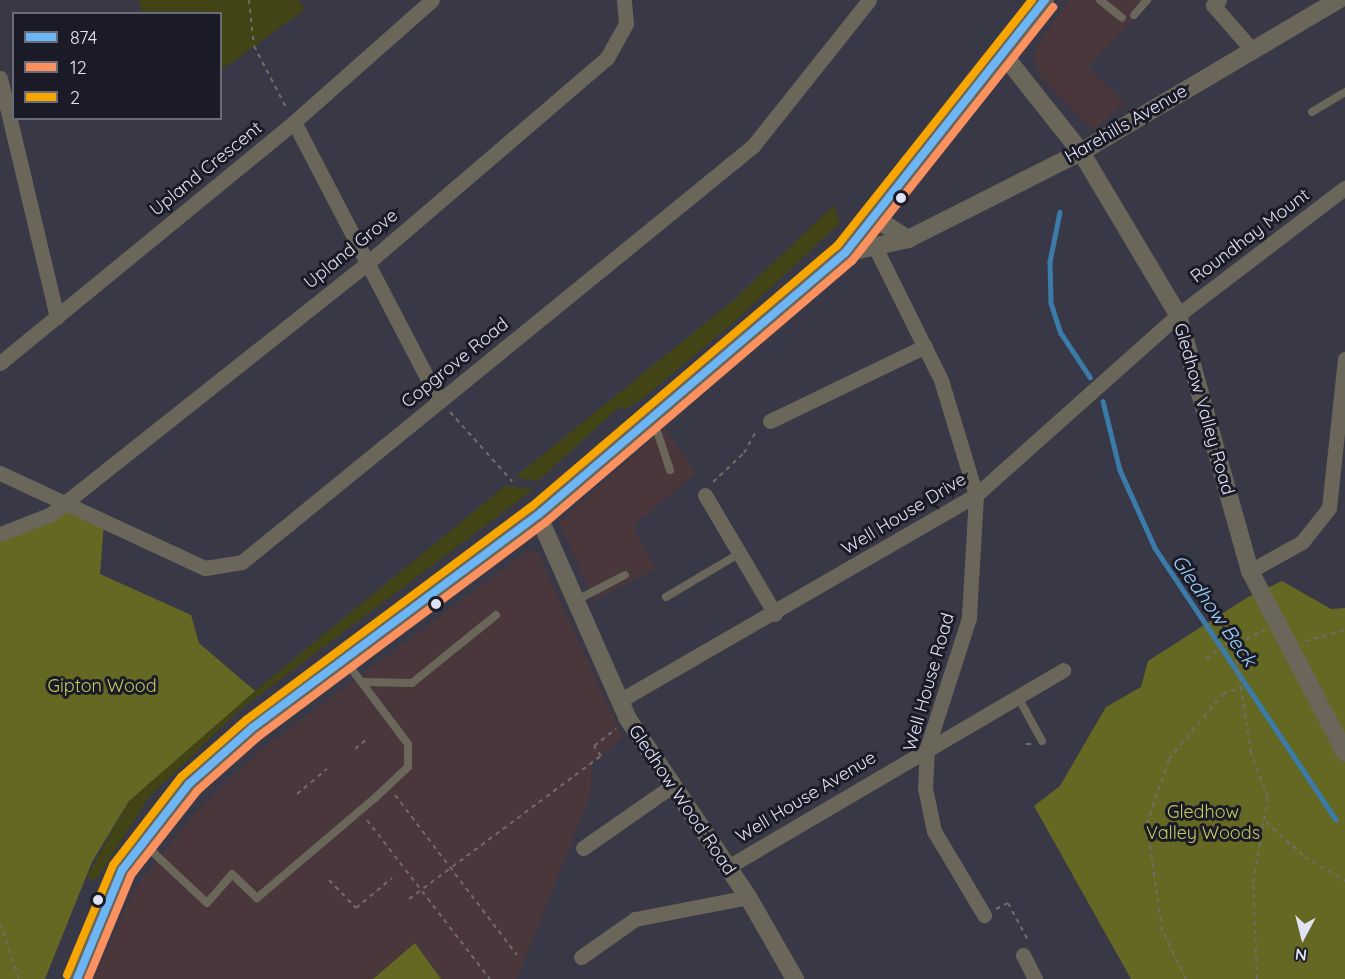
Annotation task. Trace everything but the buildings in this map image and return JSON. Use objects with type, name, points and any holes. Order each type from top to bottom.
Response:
[{"type":"street","name":"Upland Crescent","points":[[0,363],[294,122],[432,0]]},
{"type":"street","name":"Upland Grove","points":[[64,503],[370,260],[607,58],[626,24],[624,0]]},
{"type":"street","points":[[77,979],[118,879],[141,841],[189,784],[344,658],[538,515],[845,253],[876,219],[1045,0]]},
{"type":"street","points":[[1219,0],[1213,5],[1253,51]]},
{"type":"street","name":"Harehills Avenue","points":[[845,253],[876,249],[908,239],[1081,152],[1339,0]]},
{"type":"street","name":"Copgrove Road","points":[[0,473],[205,568],[224,568],[242,562],[753,146],[865,2]]},
{"type":"street","name":"Gledhow Valley Road","points":[[1004,55],[1081,152],[1178,315],[1250,571],[1275,626],[1345,753]]},
{"type":"street","points":[[0,78],[57,317]]},
{"type":"street","points":[[294,122],[370,260],[439,401]]},
{"type":"street","name":"Roundhay Mount","points":[[1178,315],[1345,188]]},
{"type":"street","points":[[876,219],[908,239]]},
{"type":"street","name":"Well House Road","points":[[876,249],[925,346],[958,427],[976,495],[969,618],[927,748],[925,788],[933,831],[984,915]]},
{"type":"street","name":"Well House Drive","points":[[619,701],[776,614],[976,495],[1178,315]]},
{"type":"street","points":[[770,421],[925,346]]},
{"type":"street","points":[[1250,571],[1302,542],[1329,508],[1345,358]]},
{"type":"street","points":[[705,495],[776,614]]},
{"type":"street","points":[[0,534],[51,514],[64,503]]},
{"type":"street","name":"Gledhow Wood Road","points":[[538,515],[628,719],[669,788],[748,897],[795,979]]},
{"type":"street","name":"Well House Avenue","points":[[726,868],[927,748],[1018,699],[1064,670]]},
{"type":"street","points":[[583,848],[669,788]]},
{"type":"street","points":[[581,957],[635,919],[748,897]]},
{"type":"street","points":[[1023,955],[1035,979]]},
{"type":"lane","points":[[1100,0],[1122,18]]},
{"type":"lane","points":[[1134,15],[1147,0]]},
{"type":"lane","points":[[1339,0],[1345,10]]},
{"type":"lane","points":[[1312,112],[1345,92]]},
{"type":"lane","points":[[652,418],[670,470]]},
{"type":"lane","points":[[666,597],[740,553]]},
{"type":"lane","points":[[575,601],[625,575]]},
{"type":"lane","points":[[363,682],[412,683],[496,615]]},
{"type":"lane","points":[[141,841],[207,903],[232,874],[257,898],[388,786],[408,767],[408,744],[344,658]]},
{"type":"lane","points":[[1018,699],[1042,741]]},
{"type":"path","points":[[249,0],[254,46],[294,122]]},
{"type":"path","points":[[454,416],[512,480]]},
{"type":"path","points":[[705,495],[770,421]]},
{"type":"path","points":[[1206,659],[1225,644],[1238,643],[1275,626]]},
{"type":"path","points":[[1289,649],[1345,630]]},
{"type":"path","points":[[1238,643],[1236,655],[1251,753],[1268,797],[1253,882],[1257,979]]},
{"type":"path","points":[[1186,979],[1162,930],[1147,824],[1169,759],[1223,694],[1242,687]]},
{"type":"path","points":[[409,899],[601,756],[594,746],[628,719]]},
{"type":"path","points":[[355,749],[369,738]]},
{"type":"path","points":[[297,794],[327,769]]},
{"type":"path","points":[[388,786],[517,955]]},
{"type":"path","points":[[360,810],[490,979]]},
{"type":"path","points":[[1265,822],[1305,857],[1345,881]]},
{"type":"path","points":[[329,880],[356,908],[392,878]]},
{"type":"path","points":[[1008,903],[1033,949],[1023,955]]},
{"type":"path","points":[[0,923],[19,979]]},
{"type":"shaded area","points":[[138,0],[300,0],[304,10],[222,69],[222,12],[143,12]]},
{"type":"shaded area","points":[[1070,0],[1152,0],[1088,67],[1124,102],[1094,131],[1042,78],[1034,62],[1036,47]]},
{"type":"shaded area","points":[[834,205],[840,223],[734,322],[643,398],[624,410],[620,406],[538,481],[515,477],[734,300]]},
{"type":"shaded area","points":[[665,428],[696,473],[633,526],[656,569],[594,600],[559,522]]},
{"type":"shaded area","points":[[505,486],[534,489],[241,709],[149,797],[96,880],[87,877],[129,801],[177,755]]},
{"type":"shaded area","points":[[529,550],[538,553],[623,738],[592,762],[591,793],[517,979],[441,979],[415,944],[373,979],[94,979],[134,890],[194,814],[260,751]]},
{"type":"green space","name":"Gipton Wood","points":[[64,503],[104,522],[100,574],[191,615],[199,643],[255,691],[129,801],[92,862],[45,979],[0,979],[0,534]]},
{"type":"green space","name":"Gledhow Valley Woods","points":[[1282,581],[1331,609],[1345,608],[1345,979],[1131,979],[1034,806],[1060,786],[1106,707],[1141,687],[1148,661],[1248,597]]},
{"type":"green space","points":[[415,943],[441,979],[373,979]]},
{"type":"waterway","name":"Gledhow Beck","points":[[1060,212],[1050,262],[1051,303],[1061,333],[1090,377]]},
{"type":"waterway","name":"Gledhow Beck","points":[[1103,401],[1120,470],[1155,548],[1336,819]]},
{"type":"transit line","name":"2","points":[[67,975],[113,865],[181,777],[246,720],[531,507],[837,246],[1032,0]]},
{"type":"transit line","name":"874","points":[[77,979],[122,870],[189,784],[252,728],[538,515],[845,253],[1045,0]]},
{"type":"transit line","name":"12","points":[[88,979],[131,875],[197,791],[259,736],[545,523],[852,261],[1053,7]]}]
